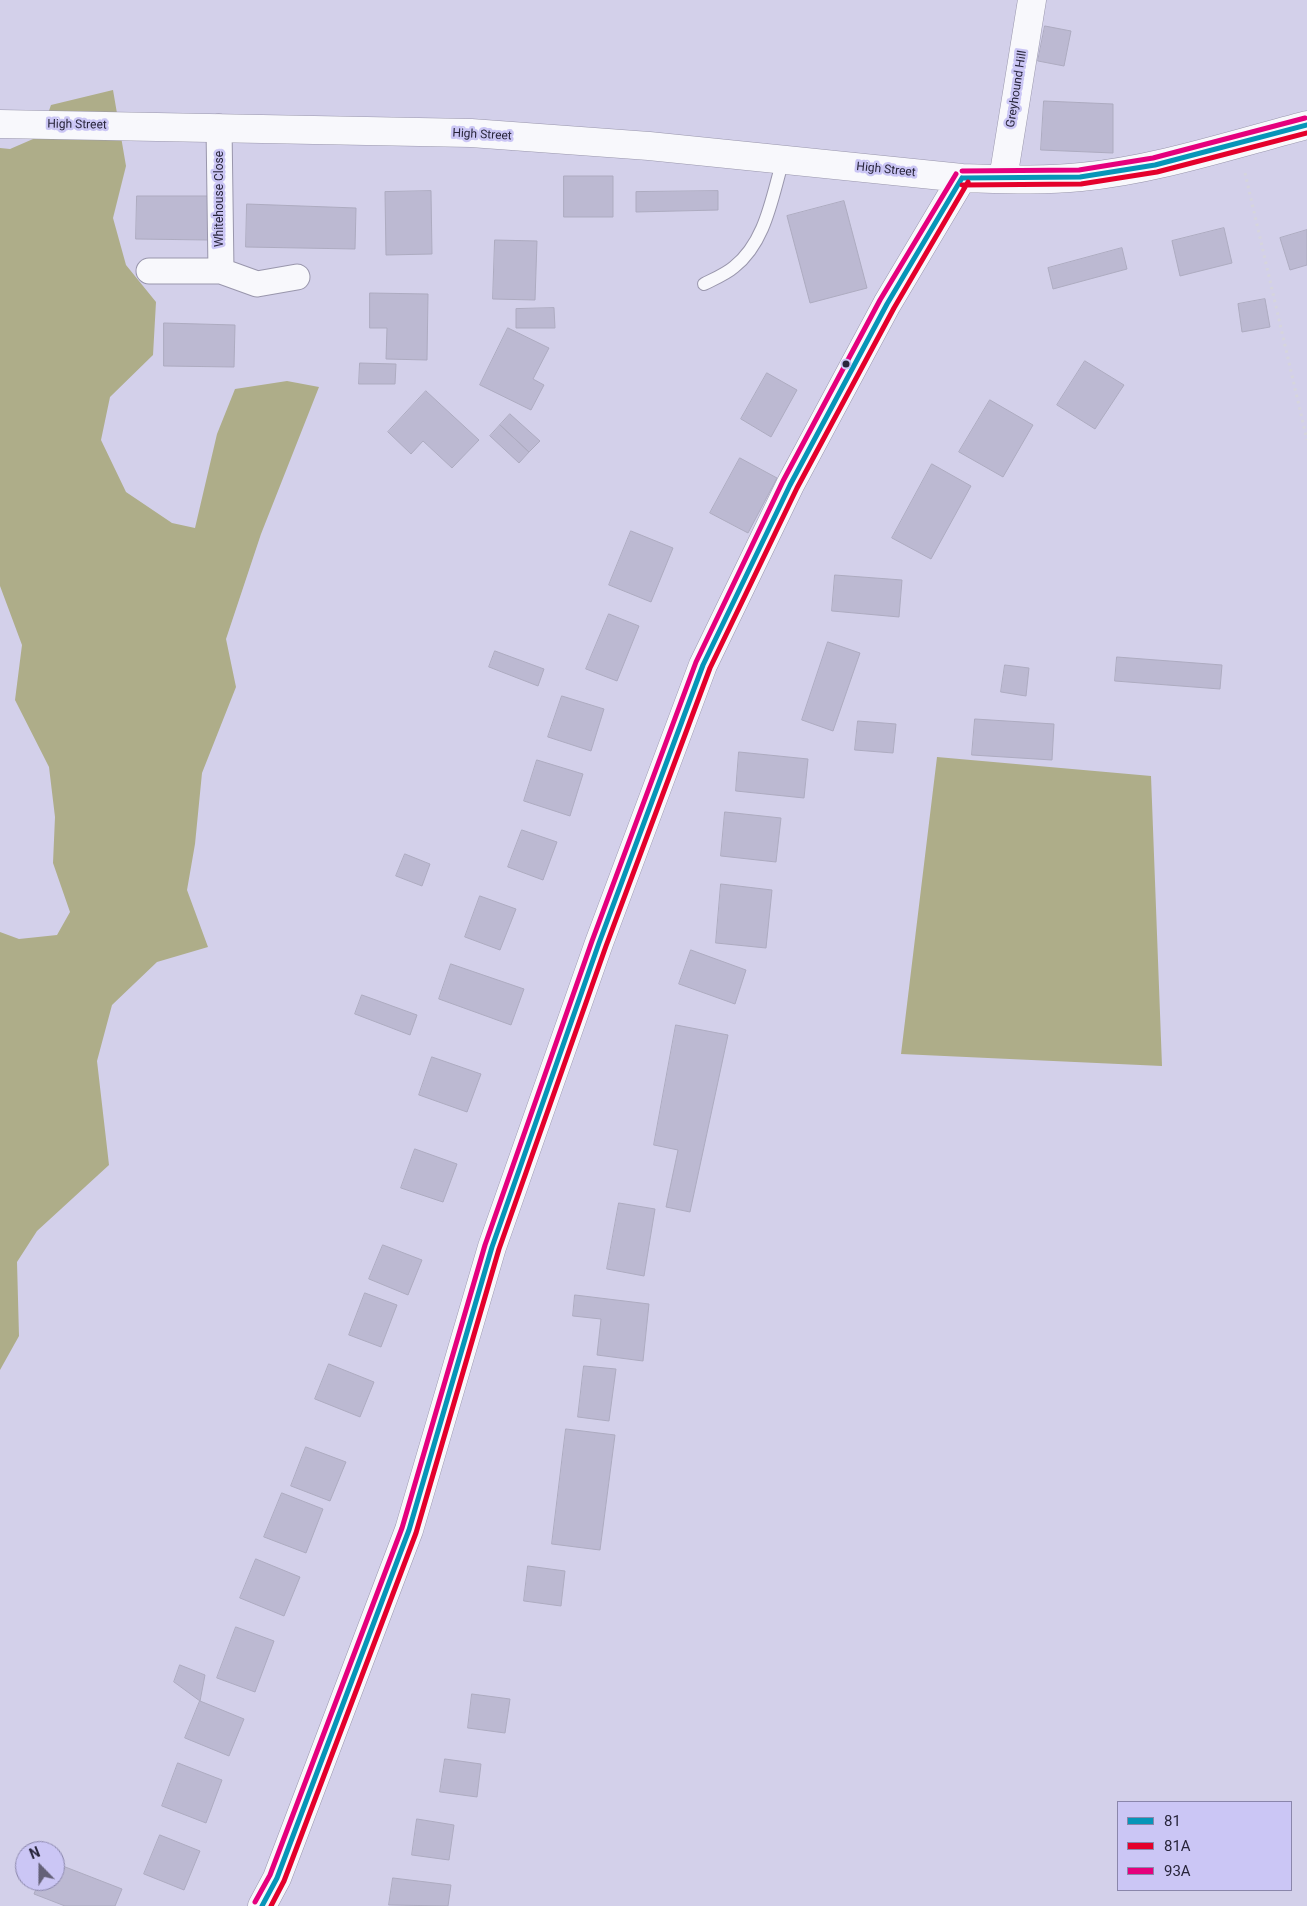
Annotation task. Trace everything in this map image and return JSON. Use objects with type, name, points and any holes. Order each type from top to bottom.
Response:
[{"type":"street","name":"Greyhound Hill","points":[[1003,179],[1032,0]]},
{"type":"street","name":"High Street","points":[[0,124],[471,133],[649,146],[962,178],[1003,179],[1080,177],[1155,165],[1307,125]]},
{"type":"street","name":"Whitehouse Close","points":[[219,127],[221,271]]},
{"type":"street","points":[[262,1906],[276,1878],[409,1530],[492,1247],[599,943],[703,665],[790,484],[887,304],[962,178]]},
{"type":"street","points":[[149,271],[221,271],[257,284],[297,277]]},
{"type":"lane","points":[[704,284],[734,268],[751,250],[763,229],[783,160]]},
{"type":"path","points":[[1239,143],[1307,440]]},
{"type":"green space","points":[[113,90],[126,166],[113,218],[126,265],[156,302],[153,355],[110,397],[101,440],[126,492],[172,523],[195,528],[217,434],[235,389],[287,381],[319,387],[261,534],[226,639],[236,687],[202,773],[195,844],[187,890],[208,947],[157,962],[112,1005],[97,1061],[109,1165],[37,1231],[17,1262],[19,1336],[0,1370],[0,932],[19,939],[57,935],[70,912],[53,863],[55,817],[49,767],[15,700],[22,645],[0,586],[0,148],[10,149],[40,136],[51,105]]},
{"type":"green space","points":[[937,757],[1151,776],[1162,1066],[901,1054]]},
{"type":"building","points":[[1045,26],[1071,31],[1064,66],[1038,61]]},
{"type":"building","points":[[1044,101],[1113,104],[1113,153],[1041,150]]},
{"type":"building","points":[[564,176],[613,176],[613,217],[564,217]]},
{"type":"building","points":[[431,191],[432,254],[386,255],[385,192]]},
{"type":"building","points":[[718,191],[718,210],[636,212],[636,192]]},
{"type":"building","points":[[137,196],[208,196],[208,240],[136,239]]},
{"type":"building","points":[[844,201],[867,288],[810,303],[787,216]]},
{"type":"building","points":[[247,204],[356,208],[355,249],[246,247]]},
{"type":"building","points":[[1224,228],[1232,263],[1180,276],[1172,241]]},
{"type":"building","points":[[1307,230],[1307,265],[1290,270],[1280,238]]},
{"type":"building","points":[[495,240],[537,241],[535,300],[493,299]]},
{"type":"building","points":[[1122,248],[1127,269],[1053,289],[1048,268]]},
{"type":"building","points":[[370,293],[428,294],[427,360],[386,359],[387,328],[370,328]]},
{"type":"building","points":[[1265,299],[1270,327],[1242,332],[1238,304]]},
{"type":"building","points":[[554,308],[555,328],[516,328],[516,309]]},
{"type":"building","points":[[164,323],[235,325],[234,367],[164,366]]},
{"type":"building","points":[[508,328],[549,348],[533,379],[544,385],[531,410],[480,385]]},
{"type":"building","points":[[1085,361],[1124,385],[1095,429],[1057,405]]},
{"type":"building","points":[[360,363],[396,364],[395,384],[359,384]]},
{"type":"building","points":[[767,373],[797,390],[771,437],[741,419]]},
{"type":"building","points":[[426,391],[479,440],[452,468],[423,441],[411,454],[388,432]]},
{"type":"building","points":[[990,400],[1033,425],[1003,477],[959,452]]},
{"type":"building","points":[[510,414],[540,441],[529,452],[500,425]]},
{"type":"building","points":[[500,425],[529,452],[519,463],[490,436]]},
{"type":"building","points":[[740,458],[777,478],[748,533],[710,513]]},
{"type":"building","points":[[932,464],[971,486],[931,559],[892,538]]},
{"type":"building","points":[[631,531],[673,548],[651,602],[609,585]]},
{"type":"building","points":[[835,575],[902,580],[899,617],[832,611]]},
{"type":"building","points":[[609,614],[639,626],[617,681],[586,669]]},
{"type":"building","points":[[828,642],[860,653],[833,731],[802,720]]},
{"type":"building","points":[[495,651],[544,669],[538,686],[489,667]]},
{"type":"building","points":[[1117,657],[1222,665],[1220,689],[1115,681]]},
{"type":"building","points":[[1005,665],[1029,668],[1026,696],[1001,692]]},
{"type":"building","points":[[562,696],[604,709],[591,751],[548,737]]},
{"type":"building","points":[[975,719],[1054,724],[1052,760],[972,755]]},
{"type":"building","points":[[858,721],[896,724],[893,753],[855,750]]},
{"type":"building","points":[[739,752],[808,759],[804,798],[736,791]]},
{"type":"building","points":[[537,760],[583,774],[570,816],[524,801]]},
{"type":"building","points":[[725,812],[781,818],[776,862],[721,856]]},
{"type":"building","points":[[522,830],[557,842],[543,880],[508,867]]},
{"type":"building","points":[[405,854],[430,864],[422,886],[396,876]]},
{"type":"building","points":[[721,884],[772,890],[766,948],[716,943]]},
{"type":"building","points":[[480,896],[516,909],[500,950],[465,937]]},
{"type":"building","points":[[691,950],[746,970],[735,1004],[679,984]]},
{"type":"building","points":[[451,964],[524,989],[511,1025],[439,999]]},
{"type":"building","points":[[362,995],[417,1015],[410,1035],[355,1014]]},
{"type":"building","points":[[676,1025],[728,1035],[690,1212],[666,1207],[678,1150],[654,1145]]},
{"type":"building","points":[[432,1057],[481,1074],[467,1112],[419,1095]]},
{"type":"building","points":[[415,1149],[457,1164],[443,1202],[401,1188]]},
{"type":"building","points":[[619,1203],[655,1209],[644,1276],[607,1269]]},
{"type":"building","points":[[383,1245],[422,1260],[408,1295],[369,1279]]},
{"type":"building","points":[[365,1293],[397,1305],[381,1347],[349,1335]]},
{"type":"building","points":[[575,1295],[649,1304],[643,1361],[597,1355],[601,1319],[573,1316]]},
{"type":"building","points":[[329,1364],[374,1382],[360,1417],[315,1399]]},
{"type":"building","points":[[584,1366],[616,1369],[609,1421],[578,1417]]},
{"type":"building","points":[[566,1429],[615,1435],[600,1550],[552,1544]]},
{"type":"building","points":[[306,1447],[346,1462],[330,1501],[291,1486]]},
{"type":"building","points":[[282,1493],[323,1509],[306,1553],[264,1537]]},
{"type":"building","points":[[256,1559],[300,1577],[284,1616],[240,1598]]},
{"type":"building","points":[[528,1566],[565,1571],[561,1606],[524,1601]]},
{"type":"building","points":[[236,1627],[274,1641],[255,1692],[217,1678]]},
{"type":"building","points":[[180,1665],[205,1675],[200,1701],[174,1682]]},
{"type":"building","points":[[472,1694],[510,1699],[505,1733],[468,1728]]},
{"type":"building","points":[[200,1701],[244,1719],[229,1756],[185,1738]]},
{"type":"building","points":[[445,1759],[481,1764],[477,1797],[440,1792]]},
{"type":"building","points":[[178,1763],[222,1780],[206,1823],[162,1806]]},
{"type":"building","points":[[417,1819],[454,1825],[449,1860],[412,1855]]},
{"type":"building","points":[[160,1835],[200,1851],[184,1890],[144,1874]]},
{"type":"building","points":[[65,1867],[122,1889],[115,1906],[65,1906],[34,1894],[35,1891],[65,1891]]},
{"type":"building","points":[[393,1878],[451,1885],[448,1906],[389,1905]]},
{"type":"transit line","name":"93A","points":[[962,171],[1079,170],[1153,158],[1305,118]]},
{"type":"transit line","name":"81","points":[[962,178],[1080,177],[1155,165],[1307,125]]},
{"type":"transit line","name":"81A","points":[[962,185],[1081,184],[1157,172],[1307,133]]},
{"type":"transit line","name":"93A","points":[[255,1902],[270,1875],[402,1528],[485,1245],[592,941],[696,662],[783,481],[880,300],[956,174]]},
{"type":"transit line","name":"81","points":[[262,1906],[277,1878],[409,1530],[492,1247],[599,943],[703,665],[790,485],[887,304],[962,178]]},
{"type":"transit line","name":"81A","points":[[271,1906],[284,1881],[416,1533],[499,1249],[606,946],[710,668],[797,488],[894,308],[968,182]]}]
